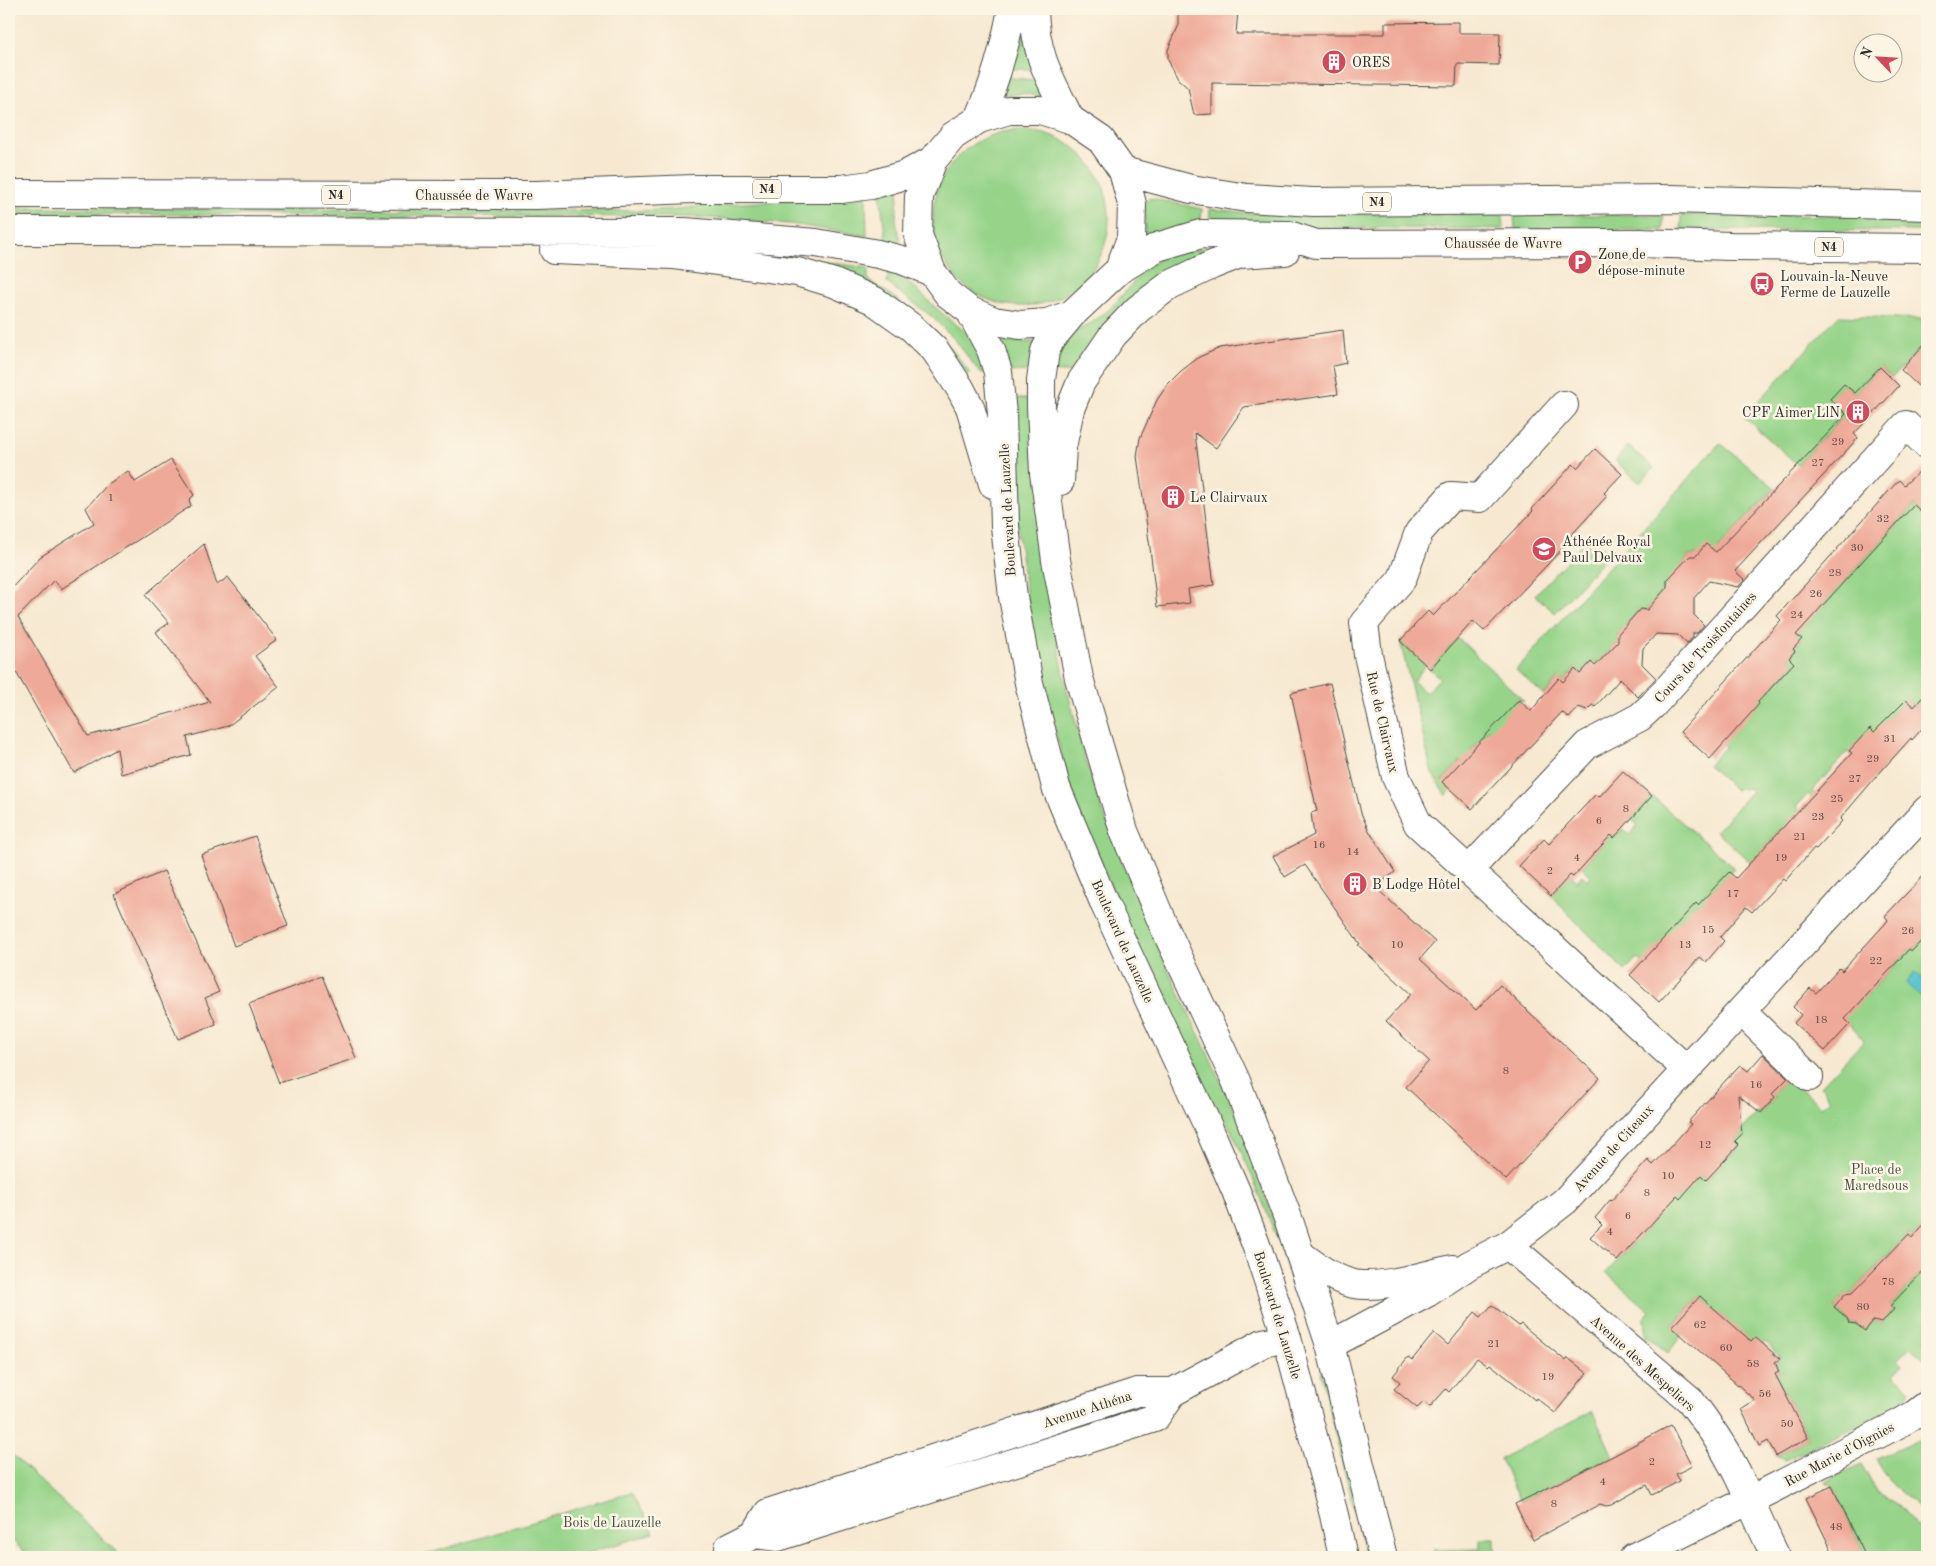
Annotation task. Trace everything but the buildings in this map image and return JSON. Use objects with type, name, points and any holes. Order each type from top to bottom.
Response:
[{"type":"main road","points":[[979,119],[989,97],[1006,43],[1012,9]]},
{"type":"main road","points":[[1034,9],[1034,27],[1038,50],[1046,71],[1070,119]]},
{"type":"main road","name":"Chaussée de Wavre","points":[[1119,270],[1131,238],[1132,204],[1123,171],[1101,140],[1070,119],[1040,110],[1009,110],[979,119],[953,136],[933,160],[919,196],[918,235],[932,272],[948,294],[970,310],[994,321],[1020,325],[1047,323],[1072,314],[1119,270],[1158,246],[1201,234],[1289,235],[1316,244],[1639,243],[1927,248]]},
{"type":"main road","name":"Chaussée de Wavre","points":[[9,194],[536,195],[694,189],[841,189],[871,184],[905,175],[933,160]]},
{"type":"main road","name":"N4","points":[[1123,171],[1191,189],[1247,198],[1313,202],[1670,199],[1927,206]]},
{"type":"main road","points":[[9,231],[685,232],[816,243],[902,260],[932,272]]},
{"type":"main road","points":[[503,231],[544,250],[673,255],[796,272],[834,283],[873,300],[911,327],[935,350],[960,388],[970,407],[980,436],[1005,526]]},
{"type":"main road","points":[[1056,560],[1062,447],[1070,409],[1081,382],[1113,335],[1138,309],[1170,285],[1212,265],[1240,254],[1289,251],[1316,244]]},
{"type":"main road","name":"Boulevard de Lauzelle","points":[[970,310],[990,350],[998,372],[1002,414],[1005,526],[1012,598],[1029,683],[1056,787],[1105,906],[1206,1122],[1236,1191],[1287,1338],[1334,1515],[1343,1557]]},
{"type":"main road","points":[[1072,314],[1051,339],[1045,351],[1041,380],[1044,473],[1056,560],[1079,678],[1124,831],[1162,922],[1236,1081],[1300,1254],[1330,1345],[1383,1557]]},
{"type":"main road","name":"Rue de Clairvaux","points":[[1564,405],[1480,498],[1451,496],[1419,532],[1402,579],[1364,623],[1368,655],[1396,777],[1418,824],[1686,1069]]},
{"type":"main road","name":"Cours de Troisfontaines","points":[[1468,871],[1587,745],[1640,716],[1653,705],[1906,425],[1927,445]]},
{"type":"main road","name":"Avenue de Citeaux","points":[[1330,1345],[1427,1293],[1469,1265],[1508,1245],[1565,1201],[1927,810]]},
{"type":"main road","points":[[1741,1011],[1808,1077]]},
{"type":"main road","name":"Avenue des Mespeliers","points":[[1508,1245],[1690,1400],[1713,1430],[1735,1470],[1776,1557]]},
{"type":"main road","name":"Avenue de Citeaux","points":[[1300,1254],[1340,1279],[1354,1284],[1397,1281],[1469,1265]]},
{"type":"main road","points":[[1278,1310],[1301,1332],[1318,1342],[1330,1345]]},
{"type":"main road","name":"Avenue Athéna","points":[[731,1557],[729,1547],[755,1534],[768,1513],[1137,1392],[1173,1392],[1263,1343],[1287,1338]]},
{"type":"main road","name":"Rue Marie d'Oignies","points":[[1634,1557],[1914,1415],[1927,1404]]},
{"type":"green space","points":[[1020,16],[1033,69],[1006,69]]},
{"type":"green space","points":[[1003,77],[1035,80],[1042,97],[1022,93],[1001,97]]},
{"type":"green space","points":[[1012,130],[1030,130],[1063,140],[1089,162],[1099,176],[1105,192],[1109,218],[1105,244],[1099,260],[1077,286],[1063,296],[1047,302],[1030,306],[1012,306],[979,296],[953,274],[943,260],[937,244],[933,227],[933,209],[943,176],[965,150],[979,140],[995,134]]},
{"type":"green space","points":[[899,188],[896,218],[900,244],[886,241],[880,193]]},
{"type":"green space","points":[[866,196],[867,236],[791,224],[695,217],[9,214],[9,208],[638,211],[679,209],[706,205]]},
{"type":"green space","points":[[1150,198],[1202,209],[1200,227],[1145,239],[1145,202]]},
{"type":"green space","points":[[1210,209],[1250,213],[1503,215],[1504,229],[1209,228]]},
{"type":"green space","points":[[1514,215],[1663,215],[1663,230],[1515,229]]},
{"type":"green space","points":[[1681,215],[1927,216],[1927,231],[1681,230]]},
{"type":"green space","points":[[1228,245],[1076,373],[1051,371],[1058,349],[1074,332],[1087,326],[1109,310],[1147,267],[1169,253]]},
{"type":"green space","points":[[797,258],[868,268],[868,280],[897,299],[924,321],[949,346],[970,374],[965,377]]},
{"type":"green space","points":[[888,272],[908,282],[971,338],[979,351],[987,373],[980,373],[956,341],[931,316],[887,283]]},
{"type":"green space","points":[[1838,316],[1927,319],[1927,358],[1918,350],[1892,378],[1880,367],[1855,393],[1844,384],[1831,399],[1845,414],[1798,465],[1744,417]]},
{"type":"green space","points":[[995,340],[1038,342],[1032,371],[1007,372]]},
{"type":"green space","points":[[1009,398],[1032,399],[1052,611],[1066,685],[1085,758],[1107,823],[1135,895],[1237,1115],[1297,1285],[1291,1282],[1280,1246],[1251,1173],[1230,1128],[1179,1047],[1075,802],[1042,683],[1030,621],[1019,540]]},
{"type":"green space","points":[[1720,443],[1775,488],[1715,552],[1689,556],[1647,610],[1640,609],[1618,634],[1618,642],[1598,663],[1591,662],[1580,674],[1574,669],[1563,682],[1558,678],[1544,695],[1516,670]]},
{"type":"green space","points":[[1628,446],[1654,468],[1640,483],[1615,461]]},
{"type":"green space","points":[[1914,505],[1927,517],[1927,702],[1922,698],[1914,707],[1906,700],[1852,756],[1847,752],[1812,791],[1817,797],[1814,800],[1808,794],[1796,807],[1803,813],[1777,833],[1751,863],[1716,831],[1752,791],[1749,788],[1735,790],[1708,765],[1725,747],[1720,742],[1759,704],[1754,698],[1771,689],[1794,664],[1789,658],[1795,651],[1793,649],[1802,640],[1796,634]]},
{"type":"green space","points":[[1590,536],[1609,554],[1555,613],[1535,595]]},
{"type":"green space","points":[[1458,638],[1524,701],[1519,700],[1494,734],[1489,730],[1471,750],[1475,754],[1465,765],[1461,761],[1442,781],[1451,790],[1446,796],[1432,773],[1400,641],[1426,665],[1413,681],[1426,693],[1440,678],[1430,669]]},
{"type":"green space","points":[[1652,796],[1734,868],[1717,885],[1700,907],[1696,903],[1646,965],[1637,958],[1625,971],[1551,896],[1570,875],[1577,881],[1582,875],[1587,880],[1591,876],[1582,867],[1611,835],[1614,838],[1623,829],[1629,835],[1638,825],[1631,819]]},
{"type":"green space","name":"Place de Maredsous","points":[[1927,935],[1927,1221],[1912,1238],[1908,1234],[1852,1293],[1845,1294],[1834,1307],[1847,1318],[1849,1323],[1856,1324],[1865,1331],[1873,1321],[1882,1323],[1894,1309],[1890,1306],[1927,1267],[1927,1356],[1924,1359],[1910,1347],[1897,1360],[1903,1365],[1894,1375],[1910,1390],[1902,1405],[1868,1425],[1848,1430],[1785,1460],[1776,1456],[1808,1438],[1775,1374],[1779,1372],[1775,1362],[1781,1358],[1766,1342],[1763,1345],[1751,1342],[1700,1296],[1672,1326],[1682,1335],[1668,1353],[1646,1336],[1644,1319],[1650,1311],[1606,1273],[1672,1201],[1674,1193],[1680,1198],[1696,1171],[1706,1180],[1715,1171],[1723,1149],[1731,1155],[1739,1146],[1735,1141],[1742,1134],[1742,1129],[1758,1111],[1761,1113],[1775,1097],[1770,1092],[1777,1089],[1789,1077],[1821,1107],[1830,1099],[1821,1086],[1864,1041],[1842,1016],[1868,994],[1909,949],[1912,951]]},
{"type":"green space","points":[[1322,1369],[1376,1557],[1366,1557],[1322,1380]]},
{"type":"green space","points":[[1592,1411],[1613,1456],[1521,1501],[1500,1459]]},
{"type":"green space","points":[[1927,1436],[1927,1444],[1924,1448],[1927,1452],[1927,1515],[1889,1481],[1883,1474],[1877,1459]]},
{"type":"green space","points":[[9,1452],[122,1557],[29,1557],[9,1537]]},
{"type":"green space","points":[[1861,1464],[1876,1490],[1900,1508],[1927,1537],[1927,1557],[1866,1557],[1832,1486],[1826,1482]]},
{"type":"green space","name":"Bois de Lauzelle","points":[[632,1492],[654,1533],[574,1557],[417,1557]]},
{"type":"green space","points":[[1480,1539],[1495,1539],[1495,1557],[1435,1557],[1434,1550],[1480,1549]]},
{"type":"water","points":[[1915,972],[1927,983],[1927,1003],[1906,983]]},
{"type":"place","name":"ORES","points":[[1334,62]]},
{"type":"place","name":"Zone de dépose-minute","points":[[1580,262]]},
{"type":"place","name":"Louvain-la-Neuve Ferme de Lauzelle","points":[[1762,284]]},
{"type":"place","name":"CPF Aimer LlN","points":[[1858,412]]},
{"type":"place","name":"Le Clairvaux","points":[[1173,497]]},
{"type":"place","name":"Athénée Royal Paul Delvaux","points":[[1544,549]]},
{"type":"place","name":"B Lodge Hôtel","points":[[1355,884]]}]
